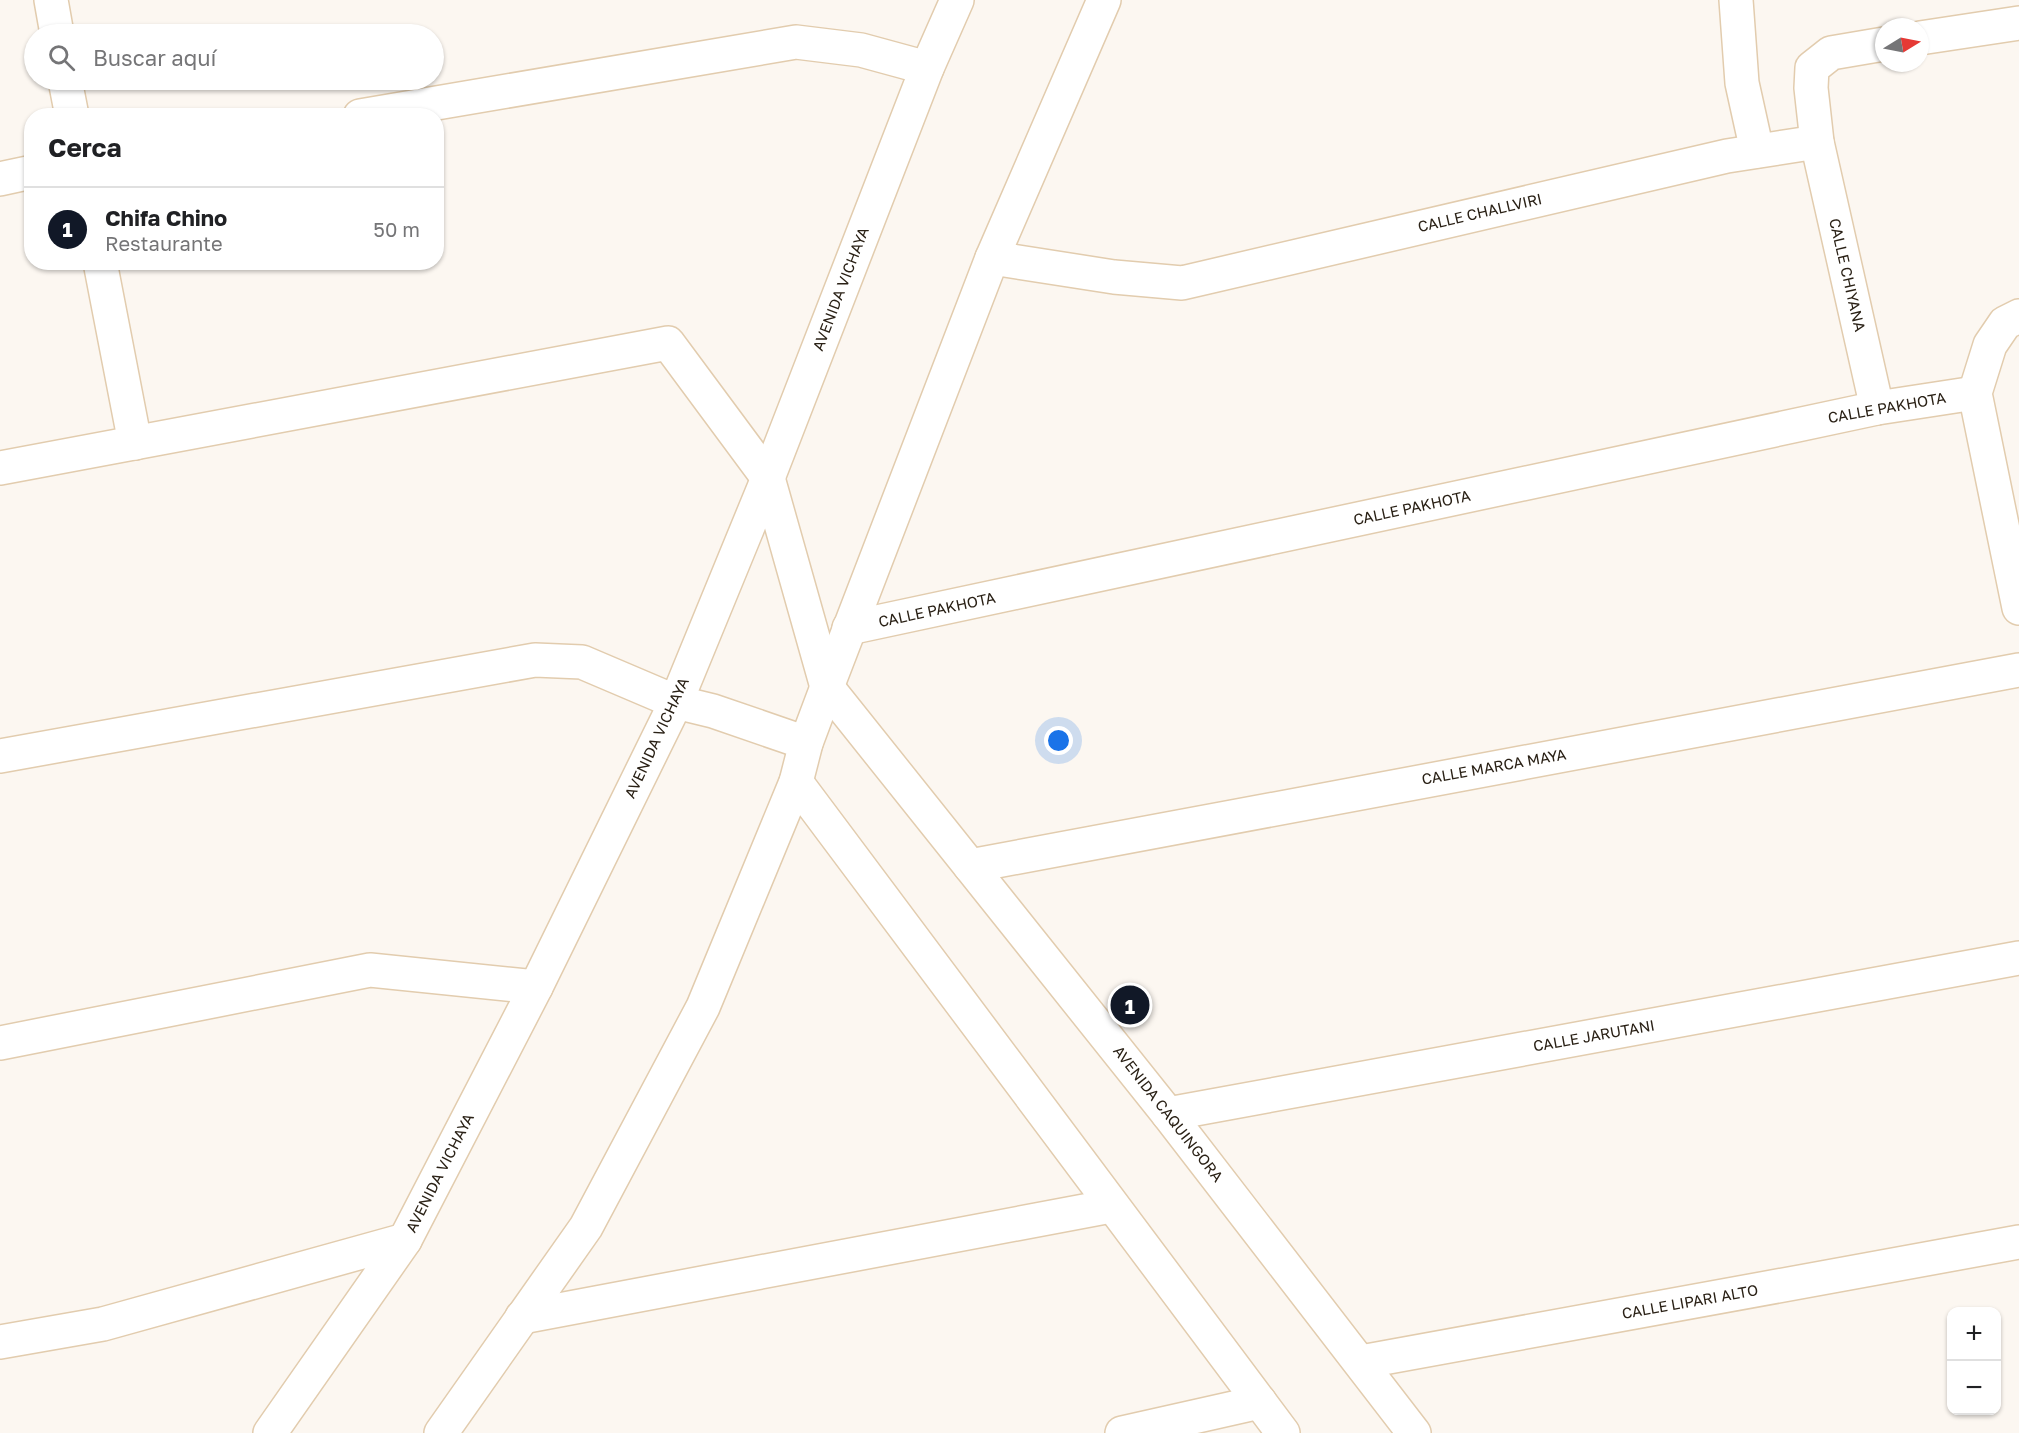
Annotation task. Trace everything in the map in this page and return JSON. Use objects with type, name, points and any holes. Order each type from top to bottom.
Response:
[{"type":"street","points":[[51,0],[55,24]]},
{"type":"street","name":"AVENIDA VICHAYA","points":[[270,1433],[405,1239],[536,987],[676,702],[768,478],[927,68],[957,0]]},
{"type":"street","points":[[441,1433],[586,1227],[703,1007],[796,782],[806,743],[849,628],[992,258],[1104,0]]},
{"type":"street","points":[[1736,0],[1742,83],[1757,151]]},
{"type":"street","points":[[1929,38],[2019,23]]},
{"type":"street","points":[[407,108],[796,42],[861,50],[927,68]]},
{"type":"street","points":[[1817,142],[1811,88],[1812,68],[1831,53],[1875,46]]},
{"type":"street","points":[[67,90],[70,108]]},
{"type":"street","name":"CALLE CHALLVIRI","points":[[992,258],[1114,277],[1182,283],[1757,151],[1817,142]]},
{"type":"street","name":"CALLE CHIYANA","points":[[1817,142],[1877,408]]},
{"type":"street","points":[[0,178],[24,174]]},
{"type":"street","points":[[102,270],[135,443]]},
{"type":"street","points":[[2019,316],[2005,323],[1990,345],[1975,393],[2019,607]]},
{"type":"street","points":[[0,468],[668,343],[768,478],[827,687]]},
{"type":"street","name":"CALLE PAKHOTA","points":[[849,628],[1877,408],[1975,393]]},
{"type":"street","points":[[1,751],[535,660],[582,662],[676,702],[713,711],[806,743]]},
{"type":"street","name":"CALLE MARCA MAYA","points":[[970,866],[2019,670]]},
{"type":"street","name":"AVENIDA CAQUINGORA","points":[[827,687],[1168,1114],[1362,1362],[1414,1433]]},
{"type":"street","points":[[796,782],[1283,1433]]},
{"type":"street","name":"CALLE JARUTANI","points":[[1168,1114],[2019,958]]},
{"type":"street","points":[[0,1043],[370,970],[536,987]]},
{"type":"street","points":[[522,1317],[1111,1206]]},
{"type":"street","points":[[0,1342],[103,1324],[405,1239]]},
{"type":"street","name":"CALLE LIPARI ALTO","points":[[1362,1362],[2019,1242]]},
{"type":"street","points":[[1122,1433],[1260,1402]]},
{"type":"place","name":"Chifa Chino","points":[[1130,1005]]}]
